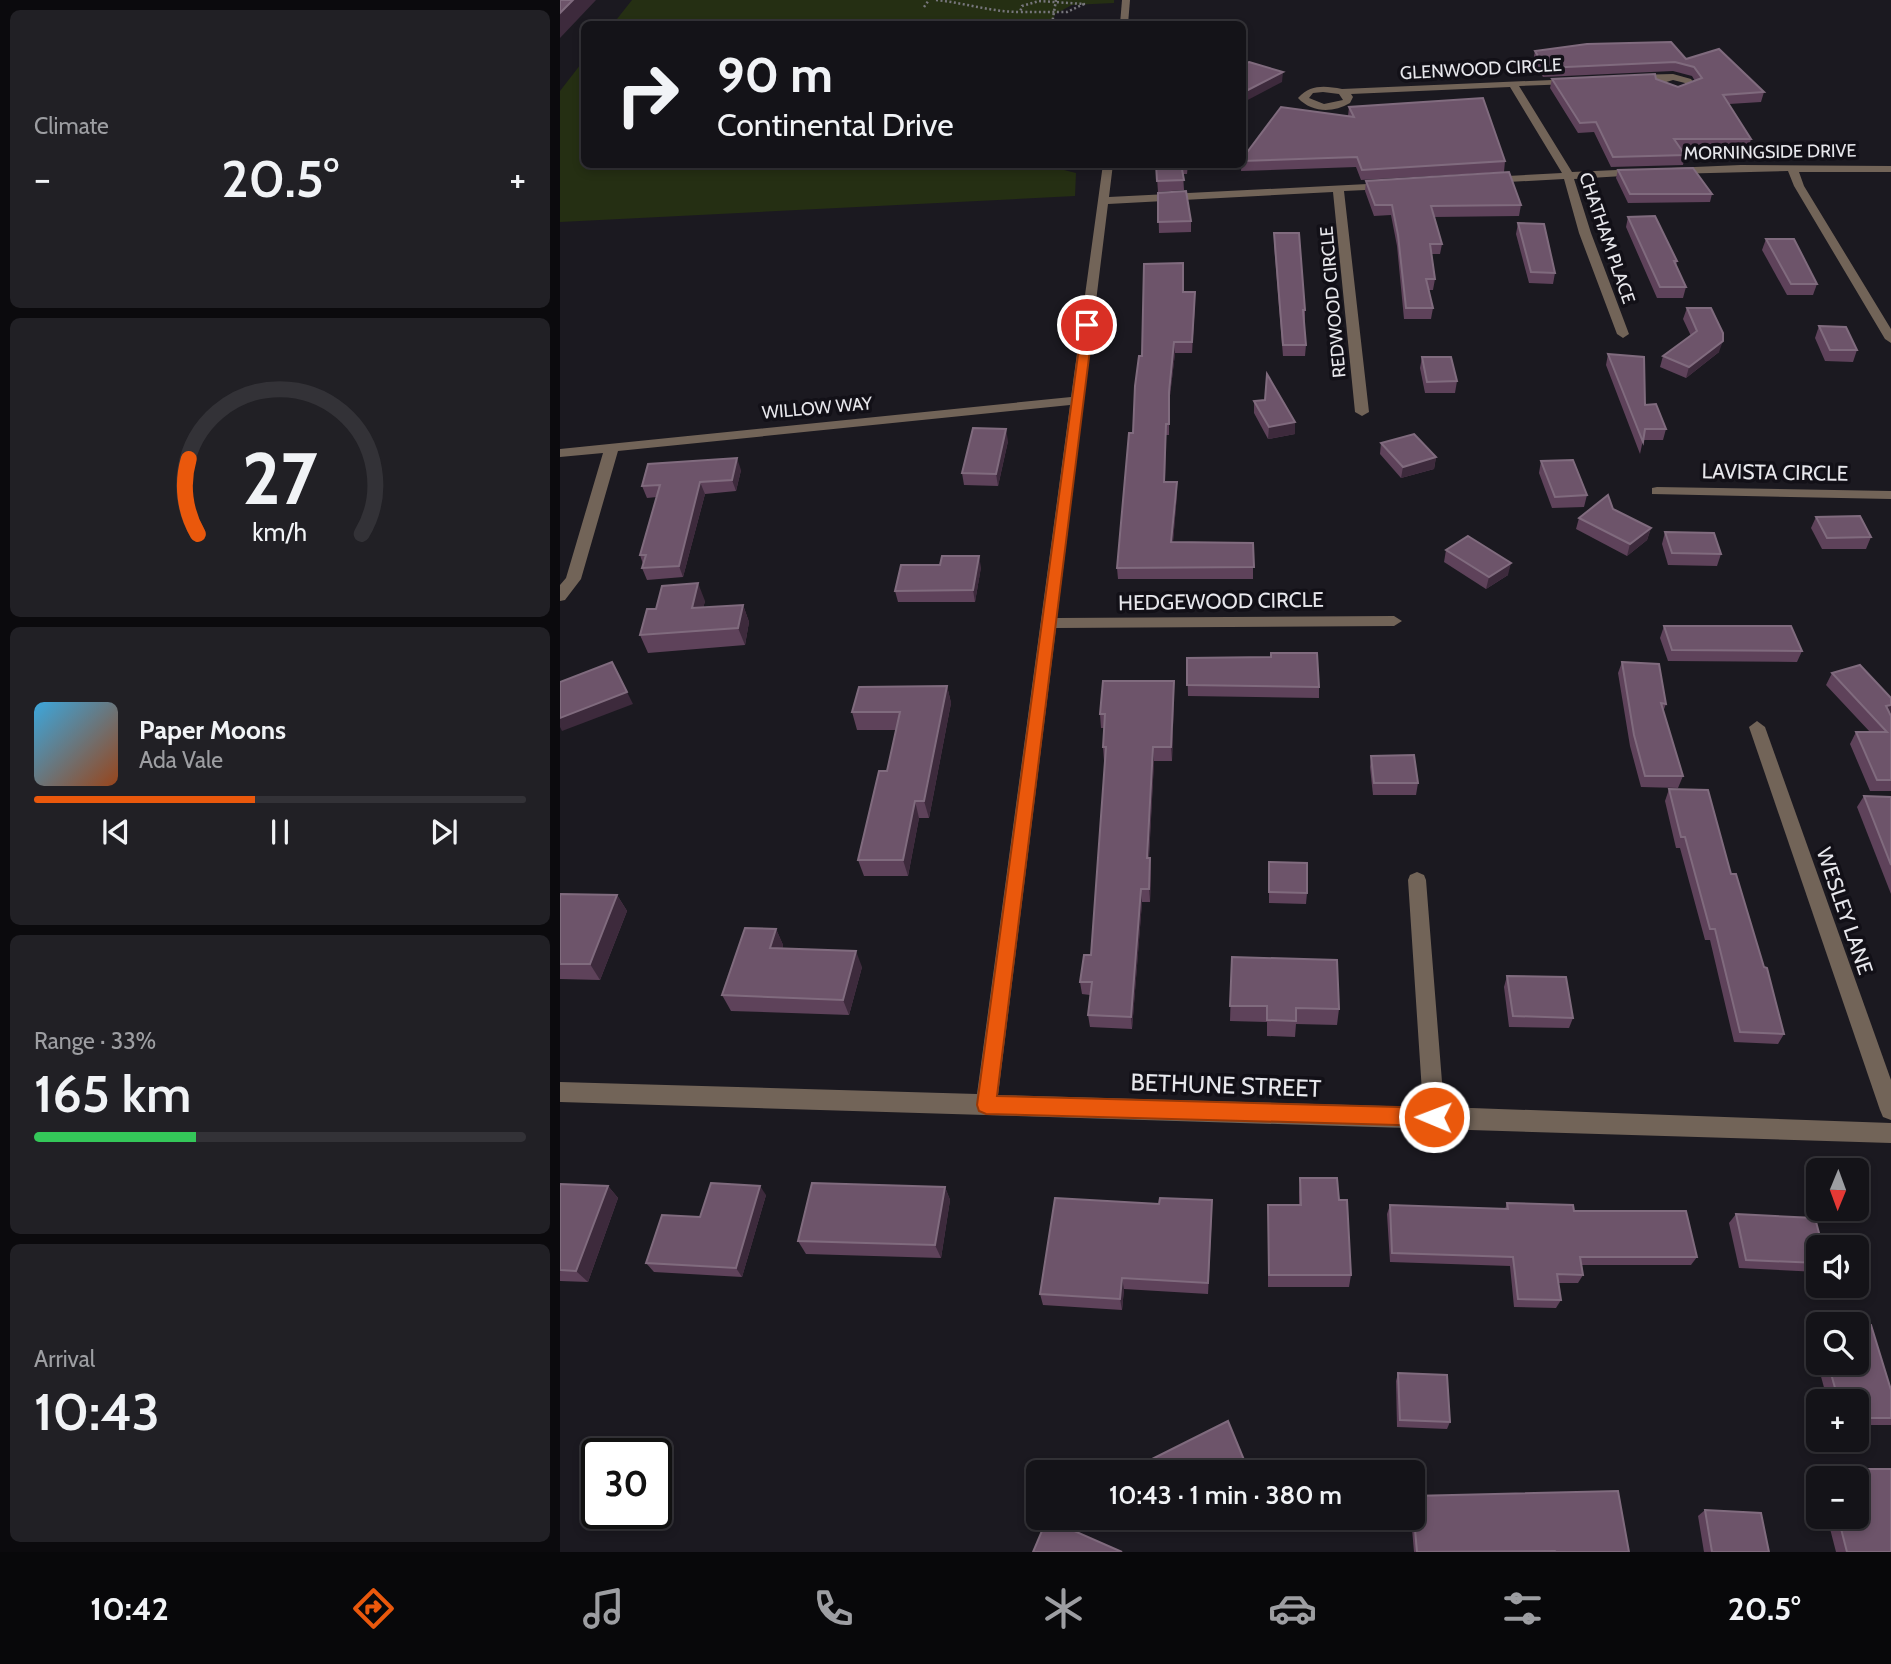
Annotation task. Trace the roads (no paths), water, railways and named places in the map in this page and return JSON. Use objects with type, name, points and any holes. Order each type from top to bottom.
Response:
[{"type":"street","points":[[1124,21],[1126,0]]},
{"type":"street","points":[[1617,79],[1663,78]]},
{"type":"street","name":"GLENWOOD CIRCLE","points":[[1342,92],[1577,80]]},
{"type":"street","name":"CHATHAM PLACE","points":[[1512,83],[1568,175],[1585,233],[1623,334]]},
{"type":"street","points":[[1792,167],[1799,186],[1891,339]]},
{"type":"street","name":"MORNINGSIDE DRIVE","points":[[1661,171],[1792,167],[1891,169]]},
{"type":"street","points":[[986,1105],[1108,168]]},
{"type":"street","points":[[1474,180],[1648,172]]},
{"type":"street","points":[[1104,201],[1406,185]]},
{"type":"street","name":"REDWOOD CIRCLE","points":[[1338,189],[1345,232],[1354,360],[1362,412]]},
{"type":"street","name":"WILLOW WAY","points":[[560,453],[1077,400]]},
{"type":"street","points":[[560,596],[573,579],[612,447]]},
{"type":"street","name":"LAVISTA CIRCLE","points":[[1657,491],[1891,495]]},
{"type":"street","name":"HEDGEWOOD CIRCLE","points":[[1048,623],[1394,621]]},
{"type":"street","name":"WESLEY LANE","points":[[1757,727],[1891,1110]]},
{"type":"street","points":[[1417,880],[1434,1117]]},
{"type":"street","name":"BETHUNE STREET","points":[[560,1092],[1891,1133]]}]
